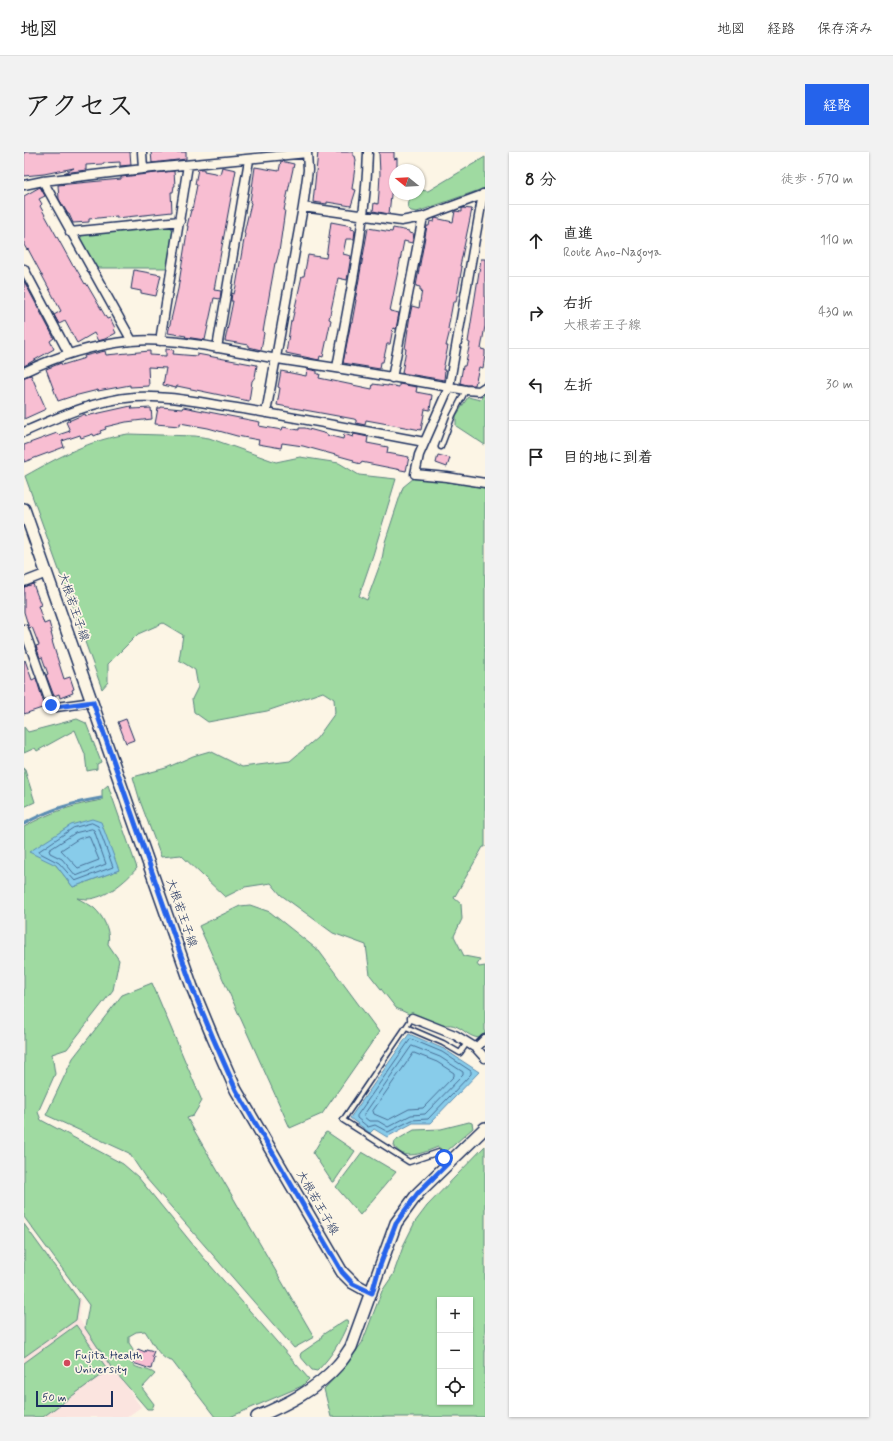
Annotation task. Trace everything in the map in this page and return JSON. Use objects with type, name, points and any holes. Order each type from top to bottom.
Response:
[{"type":"street","points":[[142,152],[143,169]]},
{"type":"street","points":[[337,368],[363,216],[367,182],[368,152]]},
{"type":"street","points":[[24,184],[143,169],[250,160],[307,153],[308,170],[303,207],[266,413]]},
{"type":"street","points":[[217,348],[250,160]]},
{"type":"street","points":[[160,341],[188,165]]},
{"type":"street","points":[[43,181],[132,341]]},
{"type":"street","points":[[303,207],[401,221],[423,216],[484,194]]},
{"type":"street","points":[[484,194],[449,387],[424,442],[419,455],[415,474],[485,483]]},
{"type":"street","points":[[392,378],[423,216]]},
{"type":"street","points":[[70,232],[180,221]]},
{"type":"street","points":[[24,269],[69,354]]},
{"type":"street","points":[[24,372],[43,363],[69,354],[132,341],[160,341],[217,348],[466,390],[479,391],[485,387]]},
{"type":"street","points":[[24,432],[71,413],[109,401],[133,397],[154,397],[184,400],[266,413],[424,442]]},
{"type":"street","name":"大根若王子線","points":[[24,509],[192,987],[236,1090],[342,1272],[353,1284],[372,1293]]},
{"type":"street","points":[[24,582],[47,572]]},
{"type":"street","points":[[24,629],[27,646],[51,705],[56,707],[93,702]]},
{"type":"street","points":[[412,1018],[455,1035],[476,1048],[485,1058]]},
{"type":"street","points":[[476,1048],[485,1039]]},
{"type":"street","points":[[257,1417],[288,1403],[308,1391],[324,1379],[339,1364],[351,1347],[372,1293],[379,1268],[396,1223],[418,1193],[485,1128]]},
{"type":"lane","points":[[441,447],[453,415],[466,390]]},
{"type":"lane","points":[[412,1018],[343,1120],[409,1162],[439,1152],[449,1162]]},
{"type":"lane","points":[[406,1028],[443,1043],[460,1053],[467,1043]]},
{"type":"shaded area","name":"Fujita Health University","points":[[24,1223],[81,1301],[79,1319],[141,1407],[127,1417],[24,1417]]},
{"type":"green space","points":[[485,157],[485,188],[417,212],[411,211],[408,208],[409,200],[425,200],[425,191],[428,191]]},
{"type":"green space","points":[[170,226],[173,231],[167,268],[96,268],[80,240],[82,235]]},
{"type":"green space","points":[[485,393],[485,445],[456,426],[456,416],[468,397],[480,400]]},
{"type":"green space","points":[[128,434],[195,436],[209,438],[276,462],[300,457],[339,463],[359,475],[396,479],[359,596],[367,600],[382,559],[385,542],[403,487],[414,478],[485,486],[485,847],[483,847],[454,898],[461,904],[462,919],[454,936],[464,956],[480,959],[477,964],[479,967],[485,966],[485,1035],[481,1038],[470,1035],[453,1025],[441,1026],[396,1008],[370,975],[366,945],[333,933],[281,895],[271,883],[245,887],[225,897],[181,855],[161,857],[140,801],[133,777],[166,768],[193,756],[210,751],[242,767],[290,761],[317,738],[335,713],[334,699],[323,692],[267,711],[208,722],[194,712],[192,699],[198,687],[195,670],[179,660],[183,635],[163,623],[138,634],[108,664],[108,682],[102,689],[25,476],[62,456],[87,445],[100,440]]},
{"type":"green space","points":[[77,719],[86,723],[101,762],[97,764],[97,769],[87,771],[85,754],[75,730],[37,751],[35,748],[24,753],[24,727],[28,732]]},
{"type":"green space","points":[[24,767],[35,802],[24,807]]},
{"type":"green space","points":[[108,785],[137,868],[121,884],[108,893],[94,898],[77,898],[92,907],[100,915],[106,924],[109,939],[108,944],[119,960],[113,990],[67,1049],[52,1054],[55,1074],[38,1112],[41,1120],[123,1164],[138,1177],[203,1257],[309,1379],[302,1386],[230,1417],[215,1417],[172,1361],[160,1354],[145,1331],[136,1332],[129,1336],[129,1343],[133,1349],[131,1363],[136,1367],[155,1374],[142,1388],[154,1404],[152,1409],[147,1409],[111,1367],[85,1328],[89,1305],[24,1217],[24,827],[43,817],[62,810],[81,804],[102,800],[102,790]],"holes":[[[56,865],[119,870],[73,887]]]},
{"type":"green space","points":[[250,905],[270,912],[319,951],[379,1032],[322,1114],[290,1128],[199,926],[240,906]]},
{"type":"green space","points":[[152,983],[202,1101],[193,1116],[187,1118],[314,1337],[294,1348],[145,1177],[129,1153],[46,1115],[73,1058],[122,995]]},
{"type":"green space","points":[[469,1122],[472,1123],[473,1128],[445,1152],[438,1147],[414,1155],[408,1155],[402,1154],[394,1145],[395,1141],[414,1130],[441,1129]]},
{"type":"green space","points":[[327,1132],[355,1151],[334,1182],[332,1182],[313,1153]]},
{"type":"green space","points":[[485,1146],[485,1417],[331,1417],[324,1389],[341,1371],[362,1343],[382,1291],[393,1275],[404,1244],[415,1222],[427,1206]]},
{"type":"green space","points":[[362,1152],[396,1172],[360,1215],[336,1187]]},
{"type":"green space","points":[[24,1224],[79,1300],[76,1320],[24,1357]]},
{"type":"green space","points":[[347,1320],[348,1323],[335,1348],[317,1371],[312,1370],[300,1356],[301,1353],[320,1340],[322,1335]]},
{"type":"green space","points":[[76,1325],[108,1370],[43,1417],[24,1417],[24,1363]]},
{"type":"water","points":[[92,819],[101,822],[119,870],[73,887],[56,865],[29,852],[71,825]]},
{"type":"water","points":[[409,1034],[444,1049],[479,1072],[430,1123],[413,1123],[387,1137],[374,1129],[370,1133],[350,1118]]},
{"type":"building","points":[[24,152],[130,152],[131,165],[120,166],[120,162],[103,163],[86,165],[86,170],[64,173],[74,168],[24,176]]},
{"type":"building","points":[[151,152],[186,152],[186,159],[152,163]]},
{"type":"building","points":[[318,152],[353,152],[353,156],[355,156],[356,160],[352,189],[356,190],[351,206],[327,202],[327,204],[313,202]]},
{"type":"building","points":[[379,152],[394,152],[394,159],[397,158],[397,164],[389,164],[389,200],[390,200],[389,214],[373,211],[374,203],[378,204],[380,174]]},
{"type":"building","points":[[281,161],[294,164],[284,210],[279,252],[275,263],[261,350],[249,347],[249,345],[225,341],[233,301],[231,301],[232,293],[234,294],[236,286],[244,233],[251,203],[255,167],[279,171]]},
{"type":"building","points":[[222,167],[236,170],[214,290],[221,291],[220,299],[214,298],[205,340],[168,333],[178,289],[187,226],[197,185],[195,184],[198,169],[204,169],[204,171],[220,174]]},
{"type":"building","points":[[174,171],[175,186],[173,192],[171,192],[172,212],[117,218],[117,216],[89,219],[89,222],[73,223],[59,199],[58,185],[121,179],[121,177]]},
{"type":"building","points":[[40,187],[45,196],[39,199],[42,204],[40,206],[73,266],[74,265],[85,284],[86,283],[107,319],[110,318],[115,328],[116,333],[105,339],[98,341],[94,333],[77,343],[65,321],[59,324],[54,315],[61,311],[28,249],[27,250],[24,245],[24,196]]},
{"type":"building","points":[[462,208],[472,209],[460,266],[462,267],[456,302],[453,302],[448,329],[450,330],[443,370],[445,370],[444,380],[402,373],[412,306],[419,308],[422,290],[420,290],[420,287],[416,286],[427,226],[429,226],[430,221],[434,222],[435,218],[453,222],[455,211],[462,212]]},
{"type":"building","points":[[331,222],[352,226],[351,229],[355,230],[354,239],[346,239],[343,254],[351,256],[347,280],[338,278],[323,357],[320,356],[319,360],[286,353],[291,321],[302,276],[304,276],[308,255],[326,258]]},
{"type":"building","points":[[368,228],[392,232],[393,228],[409,231],[409,233],[414,234],[412,243],[404,241],[390,311],[399,313],[396,329],[393,328],[390,344],[387,344],[380,369],[343,363],[352,322]]},
{"type":"building","points":[[481,259],[485,259],[485,326],[481,349],[485,350],[485,355],[483,368],[479,367],[475,385],[467,385],[460,383],[463,366],[465,366],[470,343],[468,342]]},
{"type":"building","points":[[134,270],[161,275],[156,296],[131,289]]},
{"type":"building","points":[[24,281],[54,338],[50,341],[54,349],[24,366]]},
{"type":"building","points":[[166,349],[174,350],[173,354],[197,356],[197,354],[257,365],[255,377],[252,381],[249,401],[177,386],[176,388],[163,385],[166,368],[148,367],[149,386],[130,387],[130,385],[98,390],[58,401],[46,369],[61,363],[62,365],[85,358],[84,356],[105,351],[106,355],[150,351],[150,355],[166,356]]},
{"type":"building","points":[[307,369],[317,371],[317,374],[320,374],[319,378],[372,389],[373,384],[399,387],[399,384],[417,387],[416,392],[432,395],[430,410],[425,409],[421,430],[366,420],[365,425],[356,423],[356,420],[354,419],[277,405],[281,371],[306,376]]},
{"type":"building","points":[[31,375],[46,409],[24,419],[24,377]]},
{"type":"building","points":[[131,406],[132,409],[151,408],[152,419],[126,422],[105,427],[106,429],[100,431],[101,433],[94,436],[93,434],[81,438],[80,435],[62,441],[64,447],[24,462],[24,445],[57,433],[58,435],[70,431],[66,422],[85,414],[86,416]]},
{"type":"building","points":[[183,407],[260,422],[259,426],[282,430],[283,427],[299,430],[299,428],[305,428],[343,439],[344,434],[353,437],[354,434],[368,437],[367,443],[388,447],[387,453],[409,457],[406,471],[361,462],[361,464],[353,462],[354,460],[303,446],[282,443],[281,448],[258,444],[259,440],[208,428],[180,423],[180,426],[155,424],[158,408],[182,409]]},
{"type":"building","points":[[438,455],[450,458],[447,467],[436,463]]},
{"type":"building","points":[[33,584],[41,605],[38,606],[44,624],[49,622],[52,633],[52,641],[64,679],[70,677],[74,689],[72,690],[73,693],[60,698],[59,694],[54,696],[46,675],[48,674],[42,657],[40,658],[36,646],[39,645],[32,627],[29,628],[24,612],[24,587]]},
{"type":"building","points":[[25,660],[32,680],[36,678],[45,707],[24,714],[24,661]]},
{"type":"building","points":[[126,719],[134,740],[126,743],[118,722]]},
{"type":"building","points":[[138,1349],[145,1352],[146,1349],[154,1351],[151,1369],[133,1363]]},
{"type":"waterway","points":[[24,824],[61,807],[101,798]]},
{"type":"place","name":"Fujita Health University","points":[[67,1363]]},
{"type":"route","points":[[51,705],[56,707],[93,702],[192,987],[236,1090],[342,1272],[353,1284],[372,1293],[379,1268],[396,1223],[418,1193],[449,1162],[444,1158]]}]
